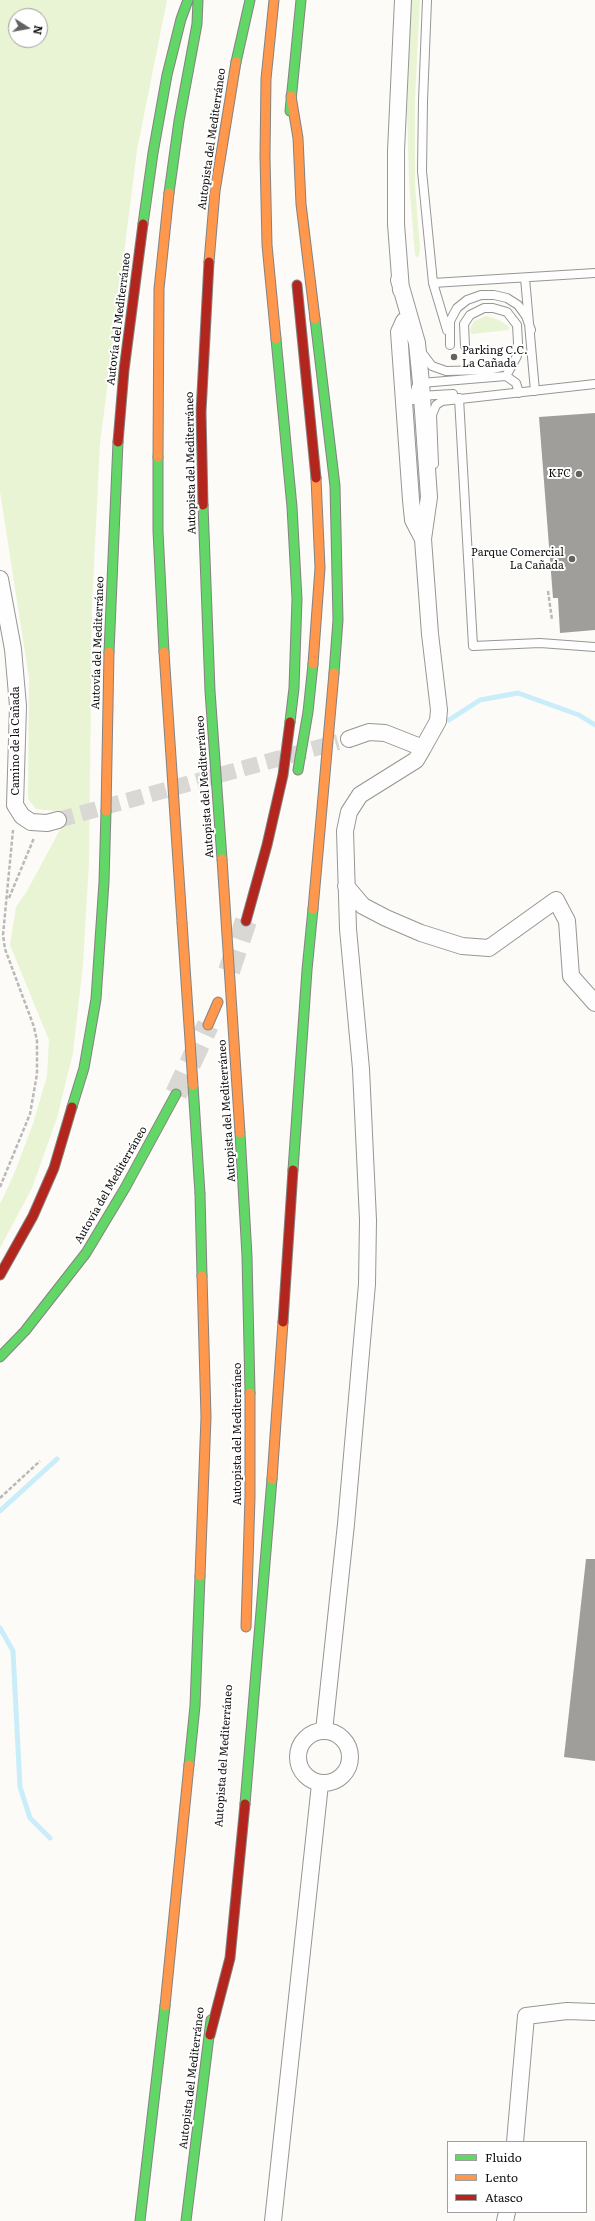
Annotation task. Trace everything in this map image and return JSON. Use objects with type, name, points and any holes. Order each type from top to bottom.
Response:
[{"type":"highway","name":"Autovía del Mediterráneo","points":[[0,1275],[33,1216],[54,1168],[84,1068],[96,999],[104,882],[111,586],[118,444],[124,378],[153,153],[180,19],[188,0]]},
{"type":"highway","points":[[140,2221],[167,1991],[195,1706],[206,1417],[200,1194],[168,725],[159,539],[157,366],[160,289],[168,200],[179,121],[197,24],[198,0]]},
{"type":"highway","name":"Autopista del Mediterráneo","points":[[245,1640],[250,1497],[248,1256],[210,683],[203,525],[201,397],[204,304],[215,191],[232,80],[250,0]]},
{"type":"highway","points":[[246,921],[267,845],[283,775],[294,688],[297,599],[286,432],[267,245],[265,156],[266,78],[274,0]]},
{"type":"highway","points":[[292,211],[290,96],[301,0]]},
{"type":"highway","points":[[210,2035],[230,1958],[250,1750],[270,1513],[307,970],[323,819],[338,620],[335,486],[301,204],[298,138],[290,96]]},
{"type":"highway","points":[[296,272],[299,318],[318,495],[320,568],[315,644],[308,712],[296,779]]},
{"type":"highway","points":[[267,845],[284,814]]},
{"type":"highway","points":[[208,1025],[218,1002]]},
{"type":"highway","name":"Autovía del Mediterráneo","points":[[0,1357],[24,1331],[86,1253],[125,1188],[176,1094]]},
{"type":"highway","name":"Autopista del Mediterráneo","points":[[186,2221],[210,2035],[216,1973]]},
{"type":"street","points":[[324,1731],[346,1524],[367,1284],[368,1220],[361,1069],[348,929],[345,831],[349,812],[360,795],[416,760],[438,721],[439,710],[430,634],[422,539],[429,497],[417,391],[404,321],[399,280],[396,224],[396,151],[402,0]]},
{"type":"street","points":[[399,280],[417,343],[418,480],[426,514]]},
{"type":"street","points":[[404,321],[399,332],[411,500],[413,520],[422,539]]},
{"type":"street","name":"Camino de la Cañada","points":[[0,579],[13,649],[18,706],[15,805],[22,816],[31,822],[42,824],[55,821]]},
{"type":"street","points":[[349,739],[369,732],[385,733],[423,748]]},
{"type":"street","points":[[346,886],[363,906],[386,918],[422,933],[462,946],[489,948],[556,900],[567,921],[572,976],[595,1003]]},
{"type":"street","points":[[324,1731],[337,1734],[343,1739],[349,1748],[350,1764],[345,1774],[334,1782],[320,1784],[307,1778],[300,1769],[297,1757],[300,1745],[309,1736],[324,1731]]},
{"type":"street","points":[[273,2221],[320,1784]]},
{"type":"street","points":[[515,2141],[526,2016],[567,2011],[595,2012]]},
{"type":"lane","points":[[427,0],[422,171],[433,283],[449,334]]},
{"type":"lane","points":[[433,283],[595,273]]},
{"type":"lane","points":[[525,278],[531,330],[535,391]]},
{"type":"lane","points":[[450,345],[450,321],[457,308],[467,300],[481,295],[494,295],[507,298],[518,305],[526,316],[531,330]]},
{"type":"lane","points":[[465,346],[464,324],[470,315],[484,308],[500,309],[510,315],[517,326],[518,351],[506,376]]},
{"type":"lane","points":[[417,343],[424,357],[435,368],[446,371],[503,368],[510,365]]},
{"type":"lane","points":[[470,370],[484,378]]},
{"type":"lane","points":[[417,391],[484,378],[506,376],[516,383],[519,393]]},
{"type":"lane","points":[[429,497],[434,462],[433,411],[442,400],[595,384]]},
{"type":"lane","points":[[417,391],[450,394],[459,398]]},
{"type":"lane","points":[[459,398],[473,646],[540,643],[595,647]]},
{"type":"path","points":[[548,591],[552,620]]},
{"type":"path","points":[[0,1187],[30,1114],[35,1088],[37,1059],[34,1027],[3,942],[15,805]]},
{"type":"path","points":[[7,904],[32,841],[38,832],[55,821]]},
{"type":"path","points":[[0,1498],[40,1461]]},
{"type":"green space","points":[[0,0],[167,0],[137,150],[100,444],[92,605],[89,863],[83,964],[73,1053],[57,1118],[32,1188],[0,1248],[0,1204],[14,1174],[33,1124],[47,1076],[49,1040],[10,945],[16,907],[27,891],[62,826],[56,811],[36,809],[28,799],[29,678],[0,492]]},
{"type":"green space","points":[[411,0],[420,0],[415,99],[415,184],[420,250],[418,258],[415,255],[409,181],[407,111]]},
{"type":"green space","points":[[486,316],[499,320],[508,326],[509,330],[472,334],[470,332],[474,321]]},
{"type":"building","name":"Parque Comercial La Cañada","points":[[595,413],[595,630],[560,633],[558,598],[553,598],[539,417]]},
{"type":"building","points":[[586,1559],[595,1559],[595,1761],[564,1757]]},
{"type":"waterway","points":[[449,720],[480,700],[518,693],[579,715],[595,725]]},
{"type":"waterway","points":[[0,1511],[57,1459]]},
{"type":"waterway","points":[[0,1628],[13,1651],[20,1787],[30,1818],[50,1838]]},
{"type":"tunnel","points":[[58,820],[338,742]]},
{"type":"tunnel","points":[[229,971],[246,921]]},
{"type":"tunnel","points":[[176,1094],[208,1025]]},
{"type":"traffic: fast","points":[[143,224],[153,153],[167,75],[181,19],[188,0]]},
{"type":"traffic: fast","points":[[169,193],[179,121],[197,24],[198,0]]},
{"type":"traffic: fast","points":[[236,62],[250,0]]},
{"type":"traffic: fast","points":[[290,111],[301,0]]},
{"type":"traffic: fast","points":[[315,319],[335,486],[338,620],[334,673]]},
{"type":"traffic: fast","points":[[276,339],[292,507],[297,599],[294,688],[290,722]]},
{"type":"traffic: fast","points":[[109,652],[118,442]]},
{"type":"traffic: fast","points":[[158,457],[158,531],[164,652]]},
{"type":"traffic: fast","points":[[203,505],[210,691],[222,859]]},
{"type":"traffic: fast","points":[[298,770],[308,712],[313,664]]},
{"type":"traffic: fast","points":[[72,1107],[84,1068],[96,999],[104,882],[106,811]]},
{"type":"traffic: fast","points":[[293,1170],[307,970],[313,909]]},
{"type":"traffic: fast","points":[[193,1085],[200,1194]]},
{"type":"traffic: fast","points":[[0,1357],[25,1331],[86,1253],[125,1188],[176,1094]]},
{"type":"traffic: fast","points":[[240,1133],[247,1256],[250,1393]]},
{"type":"traffic: fast","points":[[200,1194],[202,1276]]},
{"type":"traffic: fast","points":[[245,1804],[272,1479]]},
{"type":"traffic: fast","points":[[189,1765],[195,1706],[200,1576]]},
{"type":"traffic: fast","points":[[140,2221],[165,2006]]},
{"type":"traffic: fast","points":[[186,2221],[211,2020]]},
{"type":"traffic: slow","points":[[274,0],[266,79],[265,156],[267,245],[276,339]]},
{"type":"traffic: slow","points":[[209,262],[215,191],[236,62]]},
{"type":"traffic: slow","points":[[291,96],[298,138],[301,204],[315,319]]},
{"type":"traffic: slow","points":[[158,457],[159,289],[169,193]]},
{"type":"traffic: slow","points":[[313,664],[320,568],[316,478]]},
{"type":"traffic: slow","points":[[106,811],[109,652]]},
{"type":"traffic: slow","points":[[164,652],[182,922]]},
{"type":"traffic: slow","points":[[313,909],[334,673]]},
{"type":"traffic: slow","points":[[222,859],[240,1133]]},
{"type":"traffic: slow","points":[[182,922],[193,1085]]},
{"type":"traffic: slow","points":[[208,1025],[218,1002]]},
{"type":"traffic: slow","points":[[200,1576],[206,1417],[202,1276]]},
{"type":"traffic: slow","points":[[272,1479],[283,1322]]},
{"type":"traffic: slow","points":[[246,1627],[250,1497],[250,1393]]},
{"type":"traffic: slow","points":[[165,2006],[189,1765]]},
{"type":"traffic: jam","points":[[118,442],[124,370],[143,224]]},
{"type":"traffic: jam","points":[[203,505],[201,412],[209,262]]},
{"type":"traffic: jam","points":[[297,285],[316,478]]},
{"type":"traffic: jam","points":[[246,921],[267,845],[283,775],[290,722]]},
{"type":"traffic: jam","points":[[0,1275],[33,1216],[54,1168],[72,1107]]},
{"type":"traffic: jam","points":[[283,1322],[293,1170]]},
{"type":"traffic: jam","points":[[210,2035],[230,1958],[245,1804]]},
{"type":"place","name":"Parking C.C. La Cañada","points":[[454,357]]},
{"type":"place","name":"KFC","points":[[579,474]]},
{"type":"place","name":"Parque Comercial La Cañada","points":[[572,559]]}]
